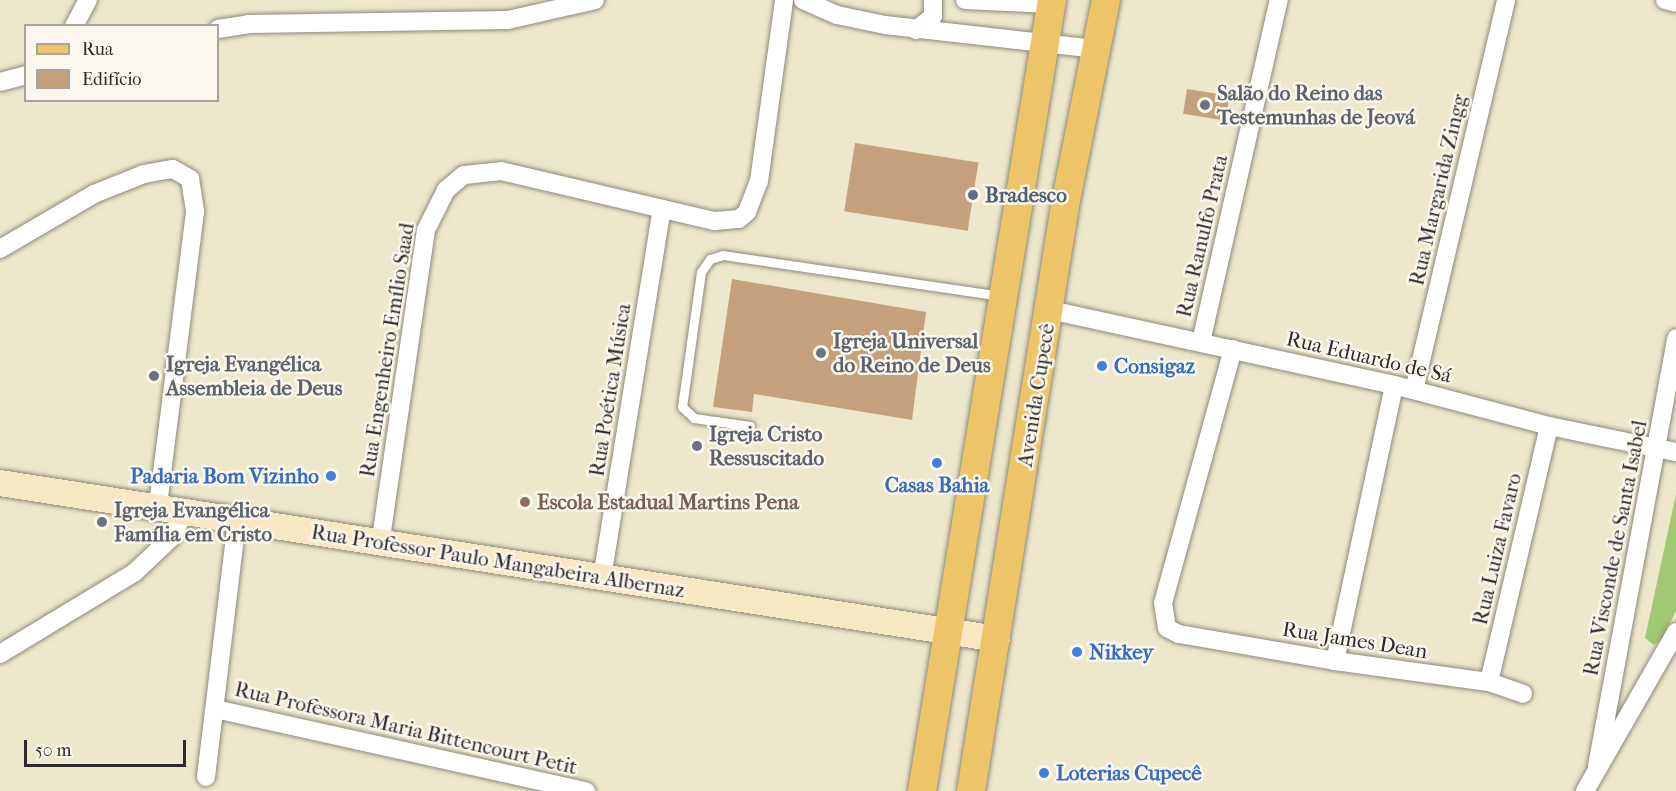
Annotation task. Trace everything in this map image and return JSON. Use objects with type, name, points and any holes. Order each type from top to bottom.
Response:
[{"type":"main road","name":"Avenida Cupecê","points":[[970,791],[997,639],[1066,200],[1106,0]]},
{"type":"main road","points":[[922,791],[950,631],[1043,42],[1052,2]]},
{"type":"street","points":[[75,24],[88,0]]},
{"type":"street","points":[[219,28],[248,24],[508,20],[595,0]]},
{"type":"street","name":"Rua Engenheiro Emílio Saad","points":[[380,545],[432,213],[452,183],[464,175],[501,171],[730,223],[747,212],[759,181],[784,0]]},
{"type":"street","points":[[916,30],[933,16],[933,0]]},
{"type":"street","points":[[965,0],[1052,2]]},
{"type":"street","name":"Rua Ranulfo Prata","points":[[1201,342],[1278,0]]},
{"type":"street","name":"Rua Margarida Zingg","points":[[1414,390],[1506,0]]},
{"type":"street","points":[[1665,0],[1676,3]]},
{"type":"street","points":[[809,1],[837,15],[916,30],[1095,49]]},
{"type":"street","points":[[0,82],[24,76]]},
{"type":"street","points":[[0,249],[94,194],[144,174],[173,169],[186,174],[194,189],[195,212],[158,507]]},
{"type":"street","name":"Rua Poética Música","points":[[602,578],[662,209]]},
{"type":"street","name":"Rua Eduardo de Sá","points":[[1050,310],[1394,385],[1549,426],[1676,452]]},
{"type":"street","name":"Rua Visconde de Santa Isabel","points":[[1597,766],[1676,338]]},
{"type":"street","name":"Rua James Dean","points":[[1233,349],[1163,603],[1165,624],[1179,634],[1335,661],[1488,682],[1523,694]]},
{"type":"street","points":[[1335,661],[1394,385]]},
{"type":"street","name":"Rua Luiza Favaro","points":[[1488,682],[1549,426]]},
{"type":"street","name":"Rua Professor Paulo Mangabeira Albernaz","points":[[0,483],[185,510],[380,545],[997,639]]},
{"type":"street","points":[[0,654],[149,562],[172,537],[185,510]]},
{"type":"street","points":[[206,777],[237,519]]},
{"type":"street","points":[[1585,791],[1597,766],[1676,632]]},
{"type":"street","name":"Rua Professora Maria Bittencourt Petit","points":[[215,709],[586,791]]},
{"type":"lane","points":[[750,426],[694,418],[682,407],[701,272],[710,259],[723,255],[1002,297]]},
{"type":"green space","points":[[1676,494],[1676,611],[1662,639],[1654,645],[1645,638]]},
{"type":"building","name":"Salão do Reino das Testemunhas de Jeová","points":[[1187,89],[1229,96],[1226,120],[1183,114]]},
{"type":"building","points":[[855,143],[978,163],[968,231],[844,211]]},
{"type":"building","name":"Igreja Universal do Reino de Deus","points":[[732,279],[926,312],[912,420],[754,394],[752,412],[713,407]]},
{"type":"place","name":"Salão do Reino das Testemunhas de Jeová","points":[[1205,105]]},
{"type":"place","name":"Bradesco","points":[[973,195]]},
{"type":"place","name":"Igreja Universal do Reino de Deus","points":[[821,353]]},
{"type":"place","name":"Consigaz","points":[[1102,366]]},
{"type":"place","name":"Igreja Evangélica Assembleia de Deus","points":[[154,376]]},
{"type":"place","name":"Igreja Cristo Ressuscitado","points":[[697,446]]},
{"type":"place","name":"Casas Bahia","points":[[937,463]]},
{"type":"place","name":"Padaria Bom Vizinho","points":[[331,476]]},
{"type":"place","name":"Escola Estadual Martins Pena","points":[[525,502]]},
{"type":"place","name":"Igreja Evangélica Família em Cristo","points":[[102,522]]},
{"type":"place","name":"Nikkey","points":[[1077,652]]},
{"type":"place","name":"Loterias Cupecê","points":[[1044,773]]}]
